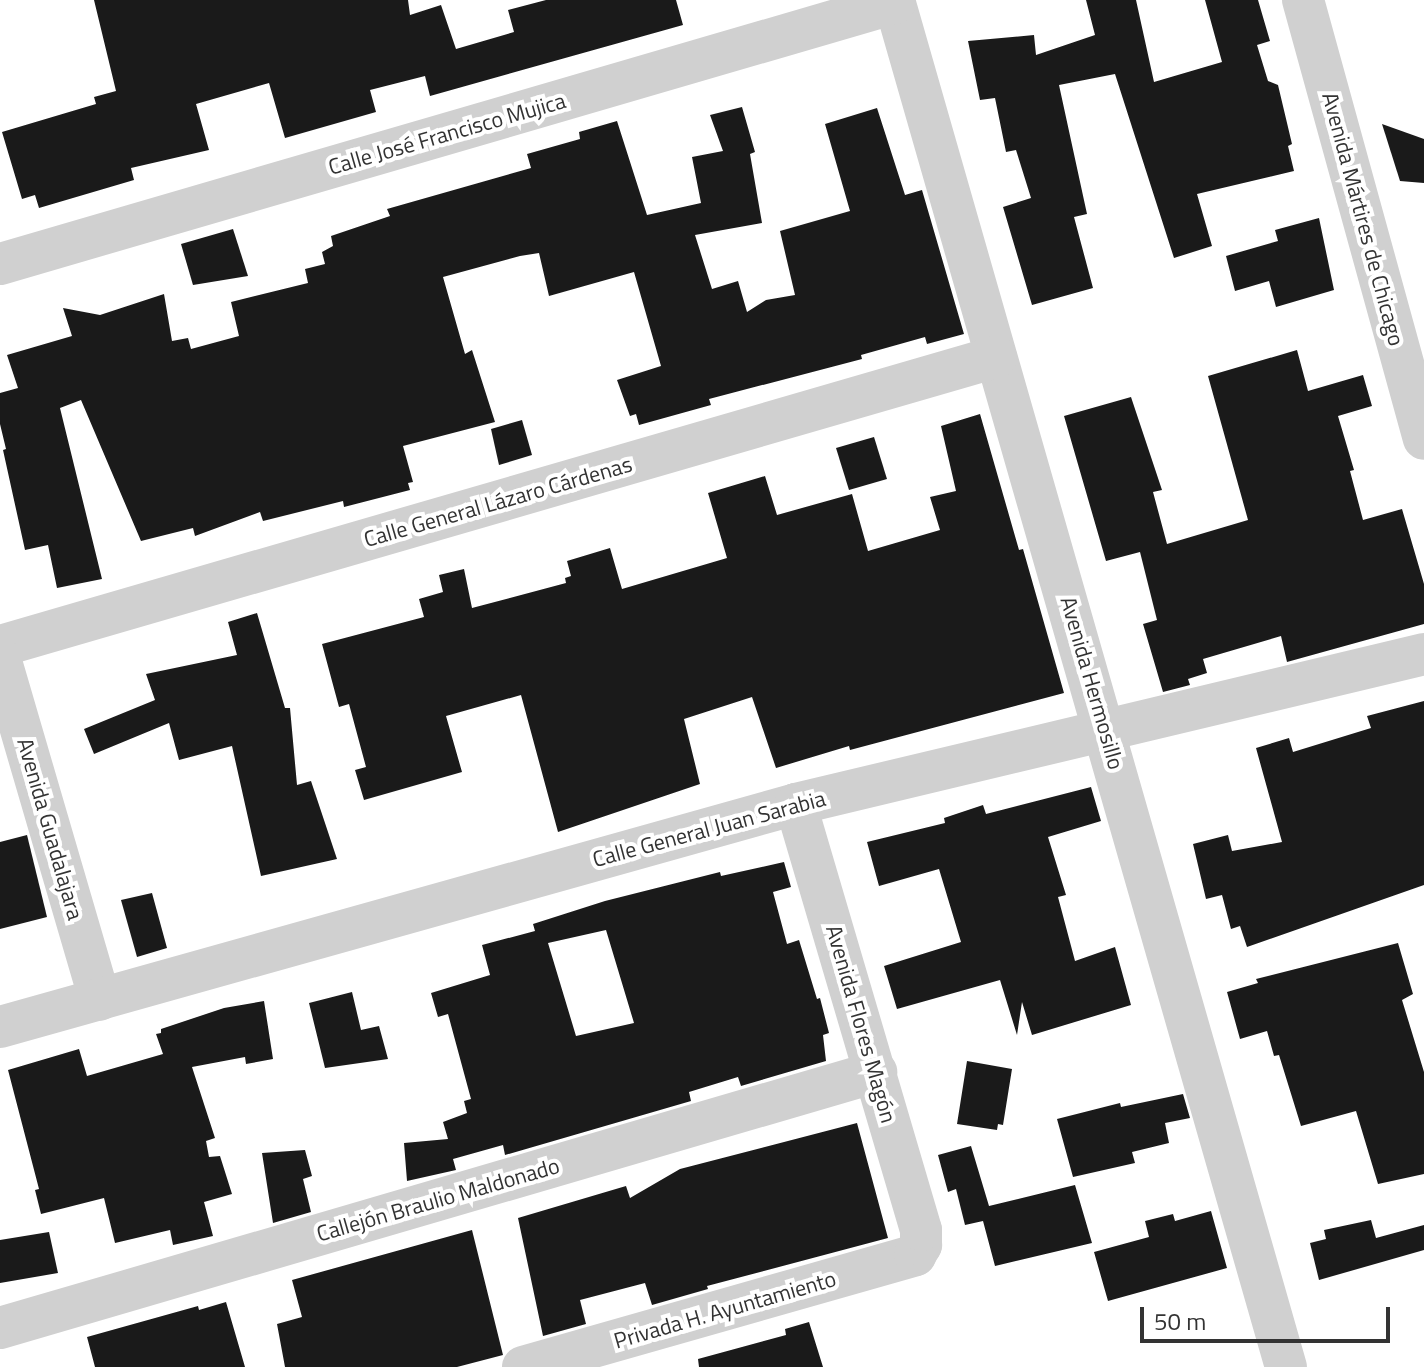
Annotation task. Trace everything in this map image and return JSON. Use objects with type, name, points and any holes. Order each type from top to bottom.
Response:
[{"type":"street","name":"Avenida Mártires de Chicago","points":[[1303,0],[1409,340],[1424,439]]},
{"type":"street","name":"Calle José Francisco Mujica","points":[[0,264],[894,2]]},
{"type":"street","name":"Avenida Hermosillo","points":[[894,2],[1106,731],[1286,1367]]},
{"type":"street","name":"Calle General Lázaro Cárdenas","points":[[0,646],[996,357]]},
{"type":"street","name":"Calle General Juan Sarabia","points":[[0,1027],[796,804],[1424,654]]},
{"type":"street","name":"Avenida Guadalajara","points":[[0,658],[100,1000]]},
{"type":"street","name":"Avenida Flores Magón","points":[[796,804],[921,1230],[921,1245]]},
{"type":"street","name":"Callejón Braulio Maldonado","points":[[0,1328],[876,1072]]},
{"type":"street","name":"Privada H. Ayuntamiento","points":[[523,1367],[915,1255],[921,1245]]},
{"type":"building","points":[[94,0],[408,0],[410,15],[441,5],[456,49],[514,32],[508,10],[546,0],[676,0],[683,25],[430,96],[425,76],[370,90],[376,112],[285,138],[269,83],[196,104],[209,150],[131,168],[134,180],[39,208],[35,195],[22,199],[2,132],[96,104],[94,97],[116,91]]},
{"type":"building","points":[[1086,0],[1136,0],[1154,82],[1222,62],[1205,0],[1258,0],[1270,41],[1257,45],[1268,81],[1278,85],[1292,144],[1288,146],[1294,171],[1197,194],[1212,246],[1174,258],[1115,74],[1059,85],[1087,214],[1074,217],[1093,288],[1032,305],[1003,207],[1031,198],[1016,150],[1006,152],[995,98],[980,100],[968,41],[1034,35],[1036,55],[1095,35]]},
{"type":"building","points":[[742,107],[755,152],[750,154],[762,223],[695,235],[712,289],[738,281],[747,312],[766,300],[795,295],[780,231],[850,211],[825,124],[877,108],[905,195],[922,190],[964,334],[927,344],[925,337],[861,355],[862,359],[709,399],[711,405],[639,425],[636,414],[630,416],[617,380],[661,366],[634,272],[549,296],[539,253],[520,256],[443,277],[465,354],[472,350],[495,422],[403,446],[413,482],[408,483],[410,490],[344,507],[343,501],[263,521],[260,512],[195,536],[193,528],[141,541],[81,400],[60,408],[102,579],[57,588],[48,545],[25,550],[3,450],[6,449],[0,424],[0,393],[18,388],[7,355],[72,336],[63,308],[100,315],[164,294],[172,341],[188,338],[191,349],[239,336],[231,302],[308,283],[305,269],[325,264],[322,252],[333,246],[331,236],[390,216],[387,209],[531,168],[527,154],[580,139],[579,132],[617,121],[647,215],[701,203],[692,157],[723,151],[710,115]]},
{"type":"building","points":[[1382,124],[1424,139],[1424,183],[1400,181]]},
{"type":"building","points":[[1319,218],[1334,290],[1276,307],[1269,281],[1235,291],[1226,256],[1278,241],[1275,230]]},
{"type":"building","points":[[233,229],[248,276],[193,285],[181,244]]},
{"type":"building","points":[[1297,350],[1308,391],[1363,375],[1372,406],[1338,416],[1354,470],[1350,471],[1363,520],[1402,509],[1424,584],[1424,624],[1287,662],[1281,636],[1203,659],[1207,673],[1188,679],[1190,685],[1163,692],[1143,624],[1157,620],[1140,552],[1106,561],[1064,416],[1131,397],[1162,490],[1153,492],[1167,544],[1248,520],[1208,376]]},
{"type":"building","points":[[980,414],[1064,693],[850,750],[849,746],[776,768],[752,697],[684,719],[700,784],[558,832],[521,695],[446,716],[462,772],[364,800],[355,770],[366,767],[349,704],[339,707],[322,644],[424,617],[419,599],[443,592],[439,575],[464,569],[472,608],[566,583],[565,578],[571,576],[567,561],[610,548],[622,589],[727,558],[708,493],[765,476],[777,515],[852,494],[868,551],[940,530],[930,497],[956,491],[941,426]]},
{"type":"building","points":[[522,420],[532,455],[499,465],[491,429]]},
{"type":"building","points":[[874,437],[887,479],[849,490],[836,448]]},
{"type":"building","points":[[257,613],[285,708],[290,708],[297,785],[311,781],[337,859],[261,876],[232,746],[179,760],[169,723],[94,754],[84,729],[155,700],[146,674],[237,655],[228,622]]},
{"type":"building","points":[[1424,701],[1424,885],[1247,947],[1240,926],[1231,929],[1222,895],[1206,899],[1193,844],[1228,835],[1232,851],[1282,842],[1256,748],[1289,738],[1293,752],[1371,728],[1367,716]]},
{"type":"building","points":[[1091,787],[1101,821],[1048,837],[1066,895],[1058,897],[1075,961],[1115,947],[1131,1005],[1032,1035],[1022,1002],[1017,1035],[1000,980],[897,1009],[884,966],[961,942],[939,869],[879,886],[867,842],[945,823],[944,818],[983,805],[986,814]]},
{"type":"building","points":[[27,835],[47,917],[0,929],[0,842]]},
{"type":"building","points":[[784,862],[791,887],[773,892],[787,944],[799,940],[817,999],[820,998],[829,1033],[823,1035],[826,1061],[741,1086],[738,1077],[689,1092],[691,1101],[505,1155],[503,1145],[453,1159],[456,1170],[407,1181],[404,1143],[448,1139],[443,1122],[467,1113],[464,1101],[471,1099],[448,1014],[438,1017],[431,993],[490,975],[482,945],[535,931],[533,924],[605,901],[720,872],[721,876]],"holes":[[[606,930],[634,1023],[576,1036],[548,943]]]},
{"type":"building","points":[[152,893],[167,948],[137,957],[121,900]]},
{"type":"building","points":[[1398,943],[1413,994],[1402,1000],[1424,1072],[1424,1174],[1378,1184],[1356,1111],[1301,1126],[1279,1055],[1274,1056],[1267,1031],[1240,1039],[1227,992],[1258,983],[1256,979]]},
{"type":"building","points":[[352,992],[361,1030],[379,1026],[388,1059],[325,1068],[309,1003]]},
{"type":"building","points":[[264,1001],[273,1059],[246,1064],[245,1057],[192,1067],[215,1138],[206,1141],[209,1157],[220,1156],[232,1194],[204,1202],[213,1236],[173,1245],[170,1230],[115,1243],[104,1198],[41,1214],[35,1190],[39,1189],[8,1070],[79,1049],[87,1076],[163,1054],[156,1034],[161,1033],[161,1029],[224,1008]]},
{"type":"building","points":[[967,1061],[1012,1069],[1003,1125],[998,1124],[997,1130],[957,1124]]},
{"type":"building","points":[[1183,1094],[1190,1118],[1165,1123],[1169,1143],[1132,1152],[1135,1163],[1073,1177],[1057,1119],[1120,1103],[1121,1107]]},
{"type":"building","points":[[857,1123],[888,1238],[707,1286],[708,1289],[652,1305],[645,1283],[580,1300],[586,1324],[543,1336],[518,1218],[626,1186],[630,1198],[680,1169]]},
{"type":"building","points":[[971,1146],[989,1206],[1075,1185],[1092,1243],[995,1266],[983,1221],[965,1225],[956,1189],[948,1192],[938,1155]]},
{"type":"building","points":[[305,1150],[312,1176],[303,1179],[311,1212],[273,1223],[262,1153]]},
{"type":"building","points":[[1211,1211],[1227,1268],[1108,1301],[1094,1252],[1149,1237],[1145,1221],[1173,1214],[1175,1221]]},
{"type":"building","points":[[1371,1220],[1376,1238],[1424,1225],[1424,1250],[1319,1280],[1310,1243],[1326,1239],[1324,1230]]},
{"type":"building","points":[[472,1230],[503,1355],[457,1367],[285,1367],[277,1324],[302,1317],[292,1280]]},
{"type":"building","points":[[49,1232],[58,1273],[0,1283],[0,1240]]},
{"type":"building","points":[[226,1302],[245,1367],[95,1367],[87,1337],[198,1306],[199,1310]]},
{"type":"building","points":[[809,1322],[823,1367],[699,1367],[698,1359],[786,1335],[785,1329]]}]
